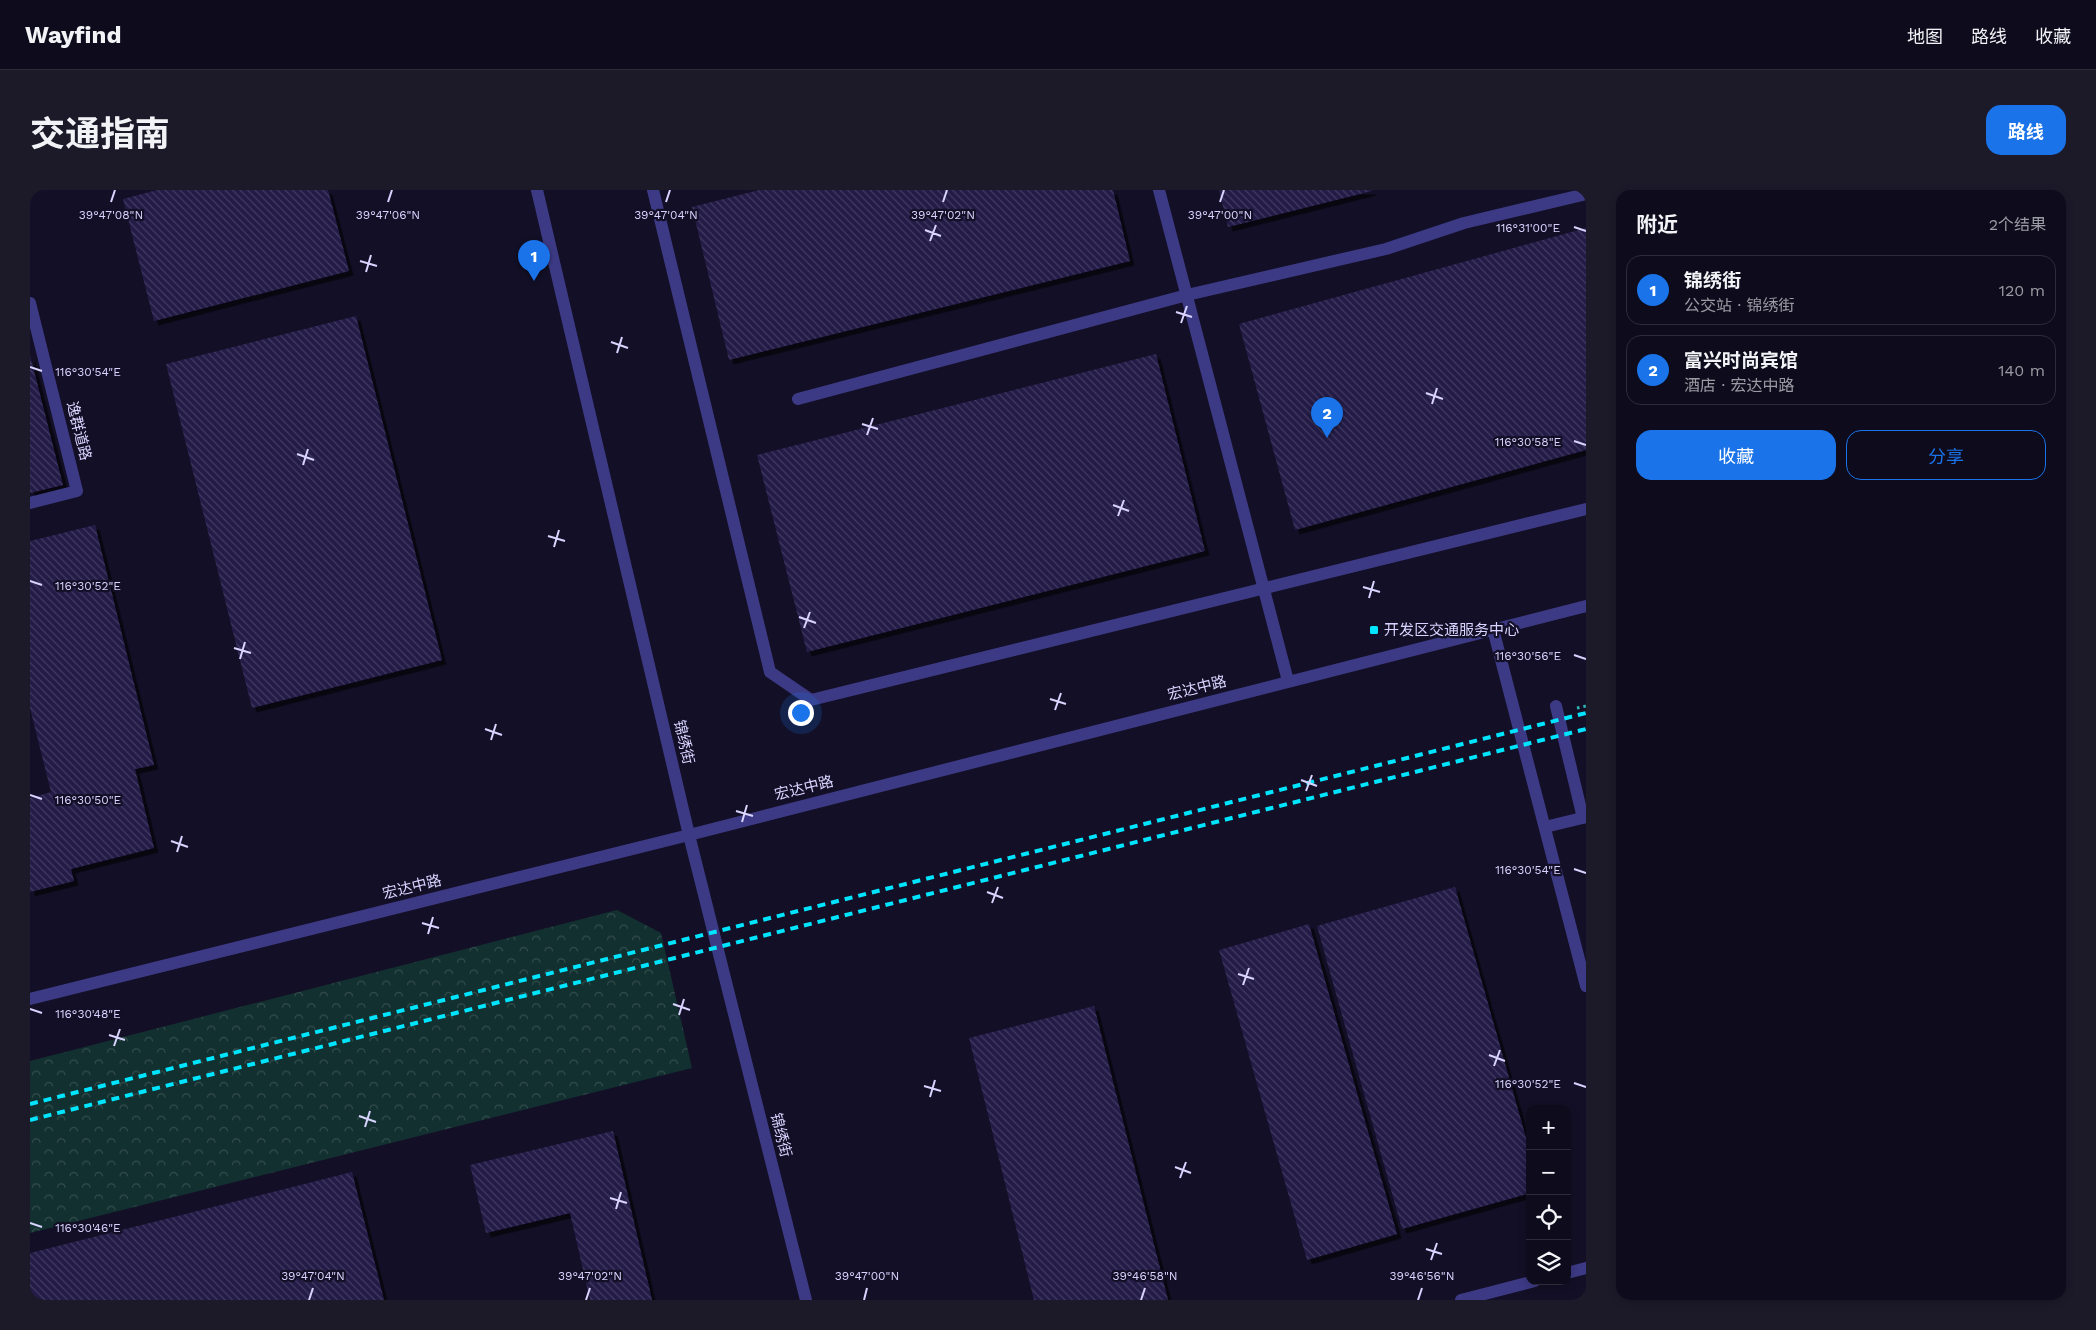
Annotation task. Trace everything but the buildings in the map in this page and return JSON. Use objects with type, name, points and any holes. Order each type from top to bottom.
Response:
[{"type":"street","name":"锦绣街","points":[[537,190],[689,835],[806,1300]]},
{"type":"street","points":[[652,190],[770,672],[812,700],[1586,509]]},
{"type":"street","points":[[1159,190],[1288,681]]},
{"type":"street","points":[[798,398],[1187,295],[1386,249],[1464,222],[1586,194]]},
{"type":"street","name":"逸群道路","points":[[30,303],[77,491],[30,503]]},
{"type":"street","name":"宏达中路","points":[[30,999],[689,835],[1586,606]]},
{"type":"street","points":[[1493,629],[1586,986]]},
{"type":"street","points":[[1545,827],[1584,817],[1556,706]]},
{"type":"street","points":[[1571,1272],[1586,1268]]},
{"type":"street","points":[[1461,1300],[1526,1283]]},
{"type":"green space","points":[[617,910],[661,933],[692,1068],[30,1233],[30,1061]]},
{"type":"railway","points":[[30,1104],[1586,713]]},
{"type":"railway","points":[[30,1120],[1586,729]]},
{"type":"place","name":"锦绣街","points":[[534,281]]},
{"type":"place","name":"富兴时尚宾馆","points":[[1327,438]]},
{"type":"place","name":"开发区交通服务中心","points":[[1374,630]]}]
